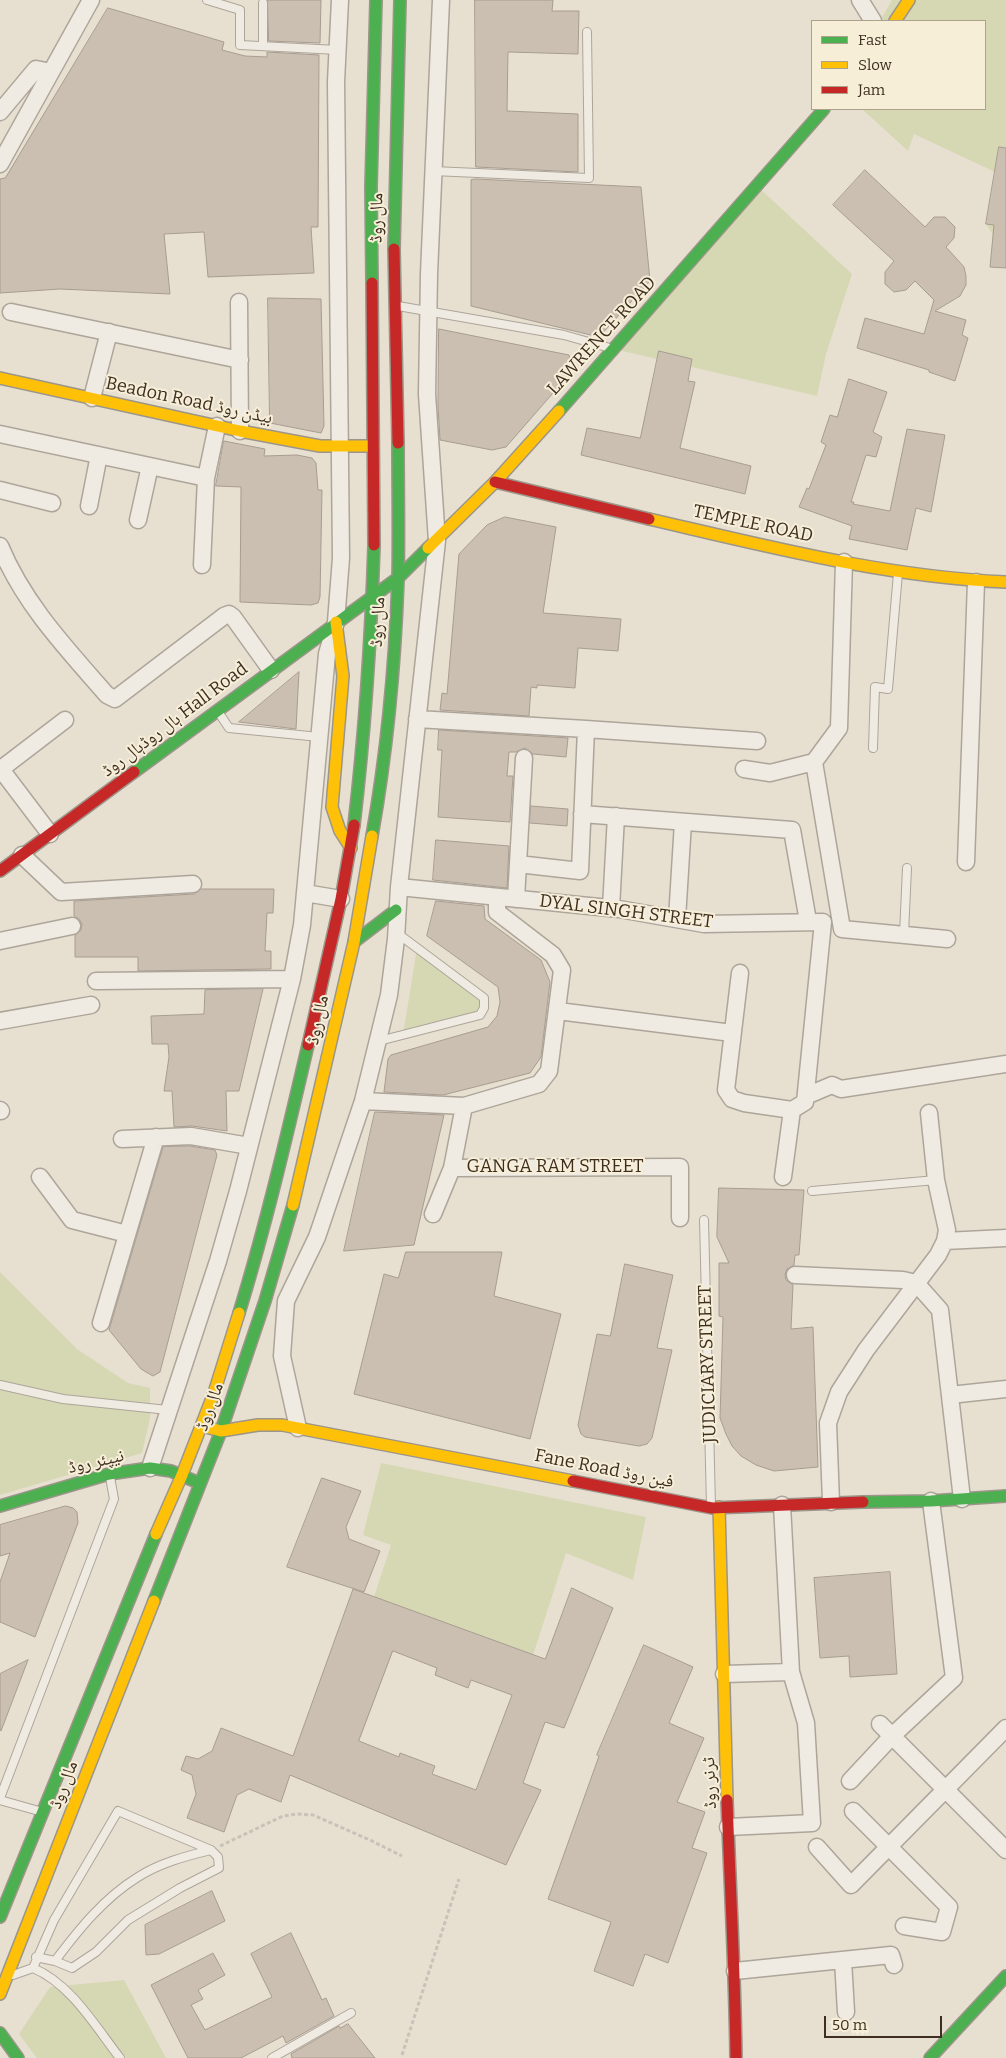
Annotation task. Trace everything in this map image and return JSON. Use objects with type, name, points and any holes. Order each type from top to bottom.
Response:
[{"type":"main road","name":"مال روڈ","points":[[0,1917],[182,1475],[222,1366],[262,1239],[341,900],[351,848],[362,754],[371,636],[374,538],[371,187],[376,0]]},
{"type":"main road","name":"مال روڈ","points":[[0,1994],[221,1431],[266,1301],[297,1186],[354,942],[379,797],[395,642],[398,578],[394,233],[400,0]]},
{"type":"main road","points":[[896,20],[909,0]]},
{"type":"main road","name":"LAWRENCE ROAD","points":[[371,598],[398,578],[495,482],[823,110]]},
{"type":"main road","name":"Beadon Road بیڈن روڈ","points":[[0,378],[240,431],[320,446],[373,446]]},
{"type":"main road","name":"TEMPLE ROAD","points":[[495,482],[610,510],[844,562],[976,582],[1006,582]]},
{"type":"main road","name":"ہال روڈہال روڈ Hall Road","points":[[8,862],[50,834],[371,598]]},
{"type":"main road","points":[[336,622],[343,676],[332,807],[340,831],[351,848]]},
{"type":"main road","points":[[354,942],[396,910]]},
{"type":"main road","name":"Fane Road فین روڈ","points":[[201,1426],[221,1431],[258,1425],[282,1425],[715,1508],[831,1502],[931,1501],[1006,1496]]},
{"type":"main road","name":"نیپئر روڈ","points":[[0,1506],[109,1474],[150,1468],[171,1471],[199,1483]]},
{"type":"main road","name":"ٹرنر روڈ","points":[[715,1508],[724,1674],[731,1922],[735,1971],[736,2058]]},
{"type":"main road","points":[[930,2058],[1006,1976]]},
{"type":"main road","points":[[0,2033],[18,2058]]},
{"type":"street","points":[[0,164],[91,0]]},
{"type":"street","points":[[150,1468],[218,1261],[292,979],[302,925],[326,654],[336,622],[341,558],[336,82],[340,0]]},
{"type":"street","points":[[298,1428],[282,1356],[286,1301],[317,1237],[363,1101],[389,995],[416,719],[437,541],[427,394],[428,310],[441,0]]},
{"type":"street","points":[[860,0],[872,20]]},
{"type":"street","points":[[0,112],[36,69],[51,72]]},
{"type":"street","points":[[239,302],[240,431]]},
{"type":"street","points":[[11,312],[240,360]]},
{"type":"street","points":[[92,398],[109,332]]},
{"type":"street","points":[[202,565],[206,478],[217,426]]},
{"type":"street","points":[[0,434],[206,478]]},
{"type":"street","points":[[89,506],[99,455]]},
{"type":"street","points":[[138,520],[150,466]]},
{"type":"street","points":[[0,490],[52,503]]},
{"type":"street","points":[[0,546],[35,610],[107,695],[115,699],[229,614],[271,670]]},
{"type":"street","points":[[744,769],[770,773],[814,762],[839,728],[844,562]]},
{"type":"street","points":[[966,862],[976,582]]},
{"type":"street","points":[[416,719],[757,741]]},
{"type":"street","points":[[50,834],[0,768],[64,720]]},
{"type":"street","points":[[518,864],[580,870],[586,729]]},
{"type":"street","points":[[516,899],[524,758]]},
{"type":"street","points":[[814,762],[842,929],[947,939]]},
{"type":"street","points":[[582,814],[792,830],[808,921],[823,922],[801,1103],[783,1177]]},
{"type":"street","points":[[611,908],[616,816]]},
{"type":"street","points":[[677,919],[683,822]]},
{"type":"street","points":[[8,862],[61,892],[193,884]]},
{"type":"street","name":"DYAL SINGH STREET","points":[[399,887],[611,908],[704,924],[808,921]]},
{"type":"street","points":[[305,893],[341,900]]},
{"type":"street","points":[[363,1101],[464,1106],[539,1084],[549,1071],[562,970],[553,955],[497,912],[497,897]]},
{"type":"street","points":[[0,941],[72,926]]},
{"type":"street","points":[[740,974],[726,1090],[732,1099],[744,1103],[801,1103],[832,1085],[841,1089],[1006,1064]]},
{"type":"street","points":[[96,981],[292,979]]},
{"type":"street","points":[[0,1021],[91,1005]]},
{"type":"street","points":[[558,1011],[732,1033]]},
{"type":"street","name":"GANGA RAM STREET","points":[[464,1106],[452,1168],[680,1167],[680,1218]]},
{"type":"street","points":[[831,1502],[828,1423],[839,1392],[866,1350],[945,1241],[947,1230],[936,1180],[929,1113]]},
{"type":"street","points":[[122,1140],[191,1136],[249,1146]]},
{"type":"street","points":[[101,1323],[156,1137]]},
{"type":"street","points":[[433,1214],[452,1168]]},
{"type":"street","points":[[40,1178],[72,1220],[127,1234]]},
{"type":"street","points":[[945,1241],[1006,1238]]},
{"type":"street","points":[[795,1275],[916,1282],[940,1310],[962,1499]]},
{"type":"street","points":[[266,1301],[286,1301]]},
{"type":"street","points":[[950,1395],[1006,1389]]},
{"type":"street","points":[[850,1781],[892,1736],[954,1678],[931,1501]]},
{"type":"street","points":[[728,1827],[812,1823],[806,1723],[791,1672],[782,1505]]},
{"type":"street","points":[[724,1674],[791,1672]]},
{"type":"street","points":[[880,1724],[1006,1850]]},
{"type":"street","points":[[817,1847],[851,1884],[1006,1728]]},
{"type":"street","points":[[853,1811],[949,1907],[942,1932],[904,1926]]},
{"type":"street","points":[[735,1971],[891,1955],[894,1965]]},
{"type":"street","points":[[843,1960],[846,2012]]},
{"type":"lane","points":[[207,0],[240,10],[240,45],[338,50]]},
{"type":"lane","points":[[263,3],[263,46]]},
{"type":"lane","points":[[433,172],[589,178],[587,32]]},
{"type":"lane","points":[[396,306],[428,310],[564,335],[614,349]]},
{"type":"lane","points":[[873,748],[875,687],[888,689],[898,571]]},
{"type":"lane","points":[[217,710],[229,728],[319,737]]},
{"type":"lane","points":[[904,934],[906,868]]},
{"type":"lane","points":[[377,1041],[480,1015],[484,1008],[484,998],[396,933]]},
{"type":"lane","points":[[812,1191],[936,1180]]},
{"type":"lane","name":"JUDICIARY STREET","points":[[704,1220],[715,1508]]},
{"type":"lane","points":[[0,1384],[63,1399],[168,1410]]},
{"type":"lane","points":[[42,1812],[0,1799],[114,1499],[109,1474]]},
{"type":"lane","points":[[33,1968],[36,1957],[54,1920],[118,1811],[210,1850],[218,1857],[219,1868],[180,1888],[128,1920],[96,1952],[72,1968],[55,1961],[36,1957]]},
{"type":"lane","points":[[55,1961],[99,1907],[139,1876],[165,1864],[210,1850]]},
{"type":"lane","points":[[7,1977],[33,1968],[49,1975],[74,2000],[120,2058]]},
{"type":"lane","points":[[272,2058],[351,2013]]},
{"type":"path","points":[[210,1850],[243,1837],[283,1816],[297,1814],[312,1815],[402,1856]]},
{"type":"path","points":[[402,2055],[459,1879]]},
{"type":"green space","points":[[892,0],[1006,0],[1006,268],[990,267],[993,235],[986,224],[995,172],[914,134],[908,151],[863,110],[986,110],[986,20],[881,20]]},
{"type":"green space","points":[[757,186],[852,274],[826,354],[817,396],[614,349]]},
{"type":"green space","points":[[417,948],[484,998],[480,1015],[403,1035]]},
{"type":"green space","points":[[0,1272],[77,1349],[128,1383],[150,1388],[150,1418],[142,1453],[0,1495]]},
{"type":"green space","points":[[381,1463],[646,1517],[633,1580],[566,1553],[533,1655],[374,1597],[391,1545],[363,1535]]},
{"type":"green space","points":[[124,1980],[166,2058],[37,2058],[19,2034],[50,1987]]},
{"type":"building","points":[[268,0],[321,0],[320,43],[269,41]]},
{"type":"building","points":[[475,0],[553,0],[552,11],[579,11],[578,54],[508,52],[507,111],[578,114],[578,172],[476,167]]},
{"type":"building","points":[[108,8],[224,42],[222,50],[245,56],[267,57],[267,52],[319,55],[318,227],[311,227],[314,273],[208,277],[204,232],[164,234],[170,294],[60,289],[0,293],[0,179],[5,178]]},
{"type":"building","points":[[999,147],[1006,148],[1006,268],[990,267],[994,225],[986,224]]},
{"type":"building","points":[[865,170],[925,227],[934,217],[945,217],[955,227],[954,238],[946,247],[964,267],[966,285],[960,296],[935,311],[966,320],[962,335],[968,338],[955,381],[929,372],[929,370],[857,348],[865,318],[924,334],[934,300],[915,281],[906,290],[894,292],[885,284],[885,272],[894,261],[833,205]]},
{"type":"building","points":[[471,180],[641,187],[650,281],[599,337],[471,306]]},
{"type":"building","points":[[268,298],[321,299],[324,426],[321,433],[270,423]]},
{"type":"building","points":[[439,329],[569,355],[574,369],[506,447],[492,450],[440,440],[438,405]]},
{"type":"building","points":[[659,351],[692,359],[688,381],[695,382],[680,448],[751,466],[745,494],[581,455],[587,428],[640,438]]},
{"type":"building","points":[[849,379],[887,392],[873,432],[882,437],[876,457],[866,455],[851,502],[854,502],[853,504],[890,511],[907,429],[945,435],[931,512],[916,508],[907,550],[849,539],[852,526],[799,507],[807,488],[809,489],[826,445],[821,442],[830,415],[837,417]]},
{"type":"building","points":[[224,441],[265,449],[264,456],[297,455],[312,458],[316,463],[318,490],[322,490],[320,597],[318,603],[311,605],[240,602],[241,487],[216,486]]},
{"type":"building","points":[[505,517],[556,527],[543,613],[621,619],[618,651],[578,648],[575,688],[537,685],[537,688],[531,687],[529,716],[440,710],[442,693],[447,694],[459,554],[487,525]]},
{"type":"building","points":[[299,672],[296,729],[239,722]]},
{"type":"building","points":[[439,730],[568,738],[566,757],[533,754],[525,748],[516,752],[509,752],[507,776],[513,776],[510,822],[438,817],[442,750],[438,750]]},
{"type":"building","points":[[531,806],[568,809],[567,826],[530,823]]},
{"type":"building","points":[[436,840],[509,846],[507,888],[433,880]]},
{"type":"building","points":[[201,889],[274,889],[273,913],[267,913],[265,951],[271,951],[271,969],[138,971],[138,957],[75,957],[75,935],[81,930],[82,924],[74,916],[74,901],[194,894]]},
{"type":"building","points":[[436,901],[484,906],[485,919],[541,960],[550,982],[541,1057],[530,1073],[443,1095],[384,1092],[388,1059],[391,1055],[488,1027],[497,1016],[500,1002],[498,987],[427,936]]},
{"type":"building","points":[[263,989],[239,1091],[226,1091],[227,1131],[192,1126],[174,1127],[172,1091],[164,1091],[169,1057],[168,1044],[152,1044],[151,1016],[204,1014],[205,990]]},
{"type":"building","points":[[375,1112],[444,1115],[414,1245],[344,1251]]},
{"type":"building","points":[[190,1146],[215,1150],[217,1155],[160,1372],[153,1376],[141,1369],[109,1330],[163,1147]]},
{"type":"building","points":[[719,1188],[804,1190],[799,1255],[795,1255],[794,1265],[787,1269],[785,1275],[786,1280],[793,1285],[791,1329],[813,1327],[818,1467],[774,1471],[756,1465],[741,1456],[732,1446],[720,1418],[723,1317],[719,1316],[719,1263],[729,1263],[717,1237]]},
{"type":"building","points":[[406,1252],[502,1252],[494,1296],[561,1314],[530,1439],[354,1394],[384,1274],[398,1278]]},
{"type":"building","points":[[625,1264],[673,1275],[657,1348],[672,1350],[652,1438],[647,1444],[639,1446],[585,1437],[581,1434],[578,1425],[597,1334],[610,1336]]},
{"type":"building","points":[[322,1478],[361,1491],[346,1527],[349,1539],[380,1551],[364,1592],[287,1567]]},
{"type":"building","points":[[66,1506],[73,1508],[77,1512],[78,1523],[35,1637],[0,1622],[0,1582],[10,1553],[0,1556],[0,1525]]},
{"type":"building","points":[[890,1572],[897,1674],[850,1677],[849,1656],[820,1658],[814,1578]]},
{"type":"building","points":[[572,1588],[613,1608],[564,1728],[545,1722],[523,1783],[541,1790],[506,1865],[290,1775],[281,1802],[249,1789],[237,1795],[224,1832],[187,1818],[196,1794],[192,1775],[181,1770],[186,1756],[198,1759],[212,1751],[221,1728],[293,1756],[353,1589],[545,1659]],"holes":[[[393,1651],[437,1668],[435,1675],[468,1688],[471,1680],[512,1695],[476,1790],[432,1774],[435,1766],[400,1753],[399,1757],[359,1741]]]},
{"type":"building","points":[[644,1645],[693,1667],[669,1723],[704,1738],[677,1802],[705,1812],[692,1848],[707,1853],[668,1963],[645,1954],[633,1986],[594,1971],[611,1922],[548,1899],[599,1756],[597,1755]]},
{"type":"building","points":[[28,1660],[1,1731],[0,1674]]},
{"type":"building","points":[[212,1891],[225,1921],[159,1954],[146,1955],[145,1925]]},
{"type":"building","points":[[291,1933],[322,2000],[326,1998],[334,2016],[286,2043],[283,2036],[241,2058],[188,2058],[151,1985],[213,1953],[225,1975],[198,1990],[203,1999],[191,2005],[205,2030],[272,1997],[251,1954]]},
{"type":"building","points":[[348,2024],[375,2058],[292,2058],[291,2054],[339,2026],[340,2028]]},
{"type":"traffic: fast","points":[[372,283],[371,187],[376,0]]},
{"type":"traffic: fast","points":[[394,249],[400,0]]},
{"type":"traffic: fast","points":[[559,411],[823,110]]},
{"type":"traffic: fast","points":[[372,836],[390,708],[395,644],[398,563],[398,443]]},
{"type":"traffic: fast","points":[[354,825],[367,685],[374,545]]},
{"type":"traffic: fast","points":[[134,772],[398,578],[428,548]]},
{"type":"traffic: fast","points":[[354,942],[396,910]]},
{"type":"traffic: fast","points":[[239,1313],[267,1213],[308,1045]]},
{"type":"traffic: fast","points":[[154,1601],[221,1431],[265,1301],[293,1205]]},
{"type":"traffic: fast","points":[[0,1506],[109,1474],[150,1468],[171,1471],[199,1483]]},
{"type":"traffic: fast","points":[[863,1502],[931,1501],[1006,1496]]},
{"type":"traffic: fast","points":[[0,1917],[156,1534]]},
{"type":"traffic: fast","points":[[930,2058],[1006,1976]]},
{"type":"traffic: fast","points":[[0,2033],[18,2058]]},
{"type":"traffic: slow","points":[[896,20],[909,0]]},
{"type":"traffic: slow","points":[[0,378],[240,431],[320,446],[373,446]]},
{"type":"traffic: slow","points":[[428,548],[495,482],[559,411]]},
{"type":"traffic: slow","points":[[649,519],[826,559],[871,567],[916,574],[1006,582]]},
{"type":"traffic: slow","points":[[336,622],[343,676],[332,807],[340,831],[351,848]]},
{"type":"traffic: slow","points":[[293,1205],[354,942],[372,836]]},
{"type":"traffic: slow","points":[[156,1534],[182,1475],[214,1393],[239,1313]]},
{"type":"traffic: slow","points":[[206,1427],[221,1431],[258,1425],[282,1425],[573,1481]]},
{"type":"traffic: slow","points":[[719,1507],[727,1800]]},
{"type":"traffic: slow","points":[[0,1994],[154,1601]]},
{"type":"traffic: jam","points":[[394,249],[398,443]]},
{"type":"traffic: jam","points":[[372,283],[374,545]]},
{"type":"traffic: jam","points":[[495,482],[649,519]]},
{"type":"traffic: jam","points":[[0,871],[134,772]]},
{"type":"traffic: jam","points":[[308,1045],[341,899],[354,825]]},
{"type":"traffic: jam","points":[[573,1481],[712,1508],[863,1502]]},
{"type":"traffic: jam","points":[[727,1800],[736,2058]]}]
